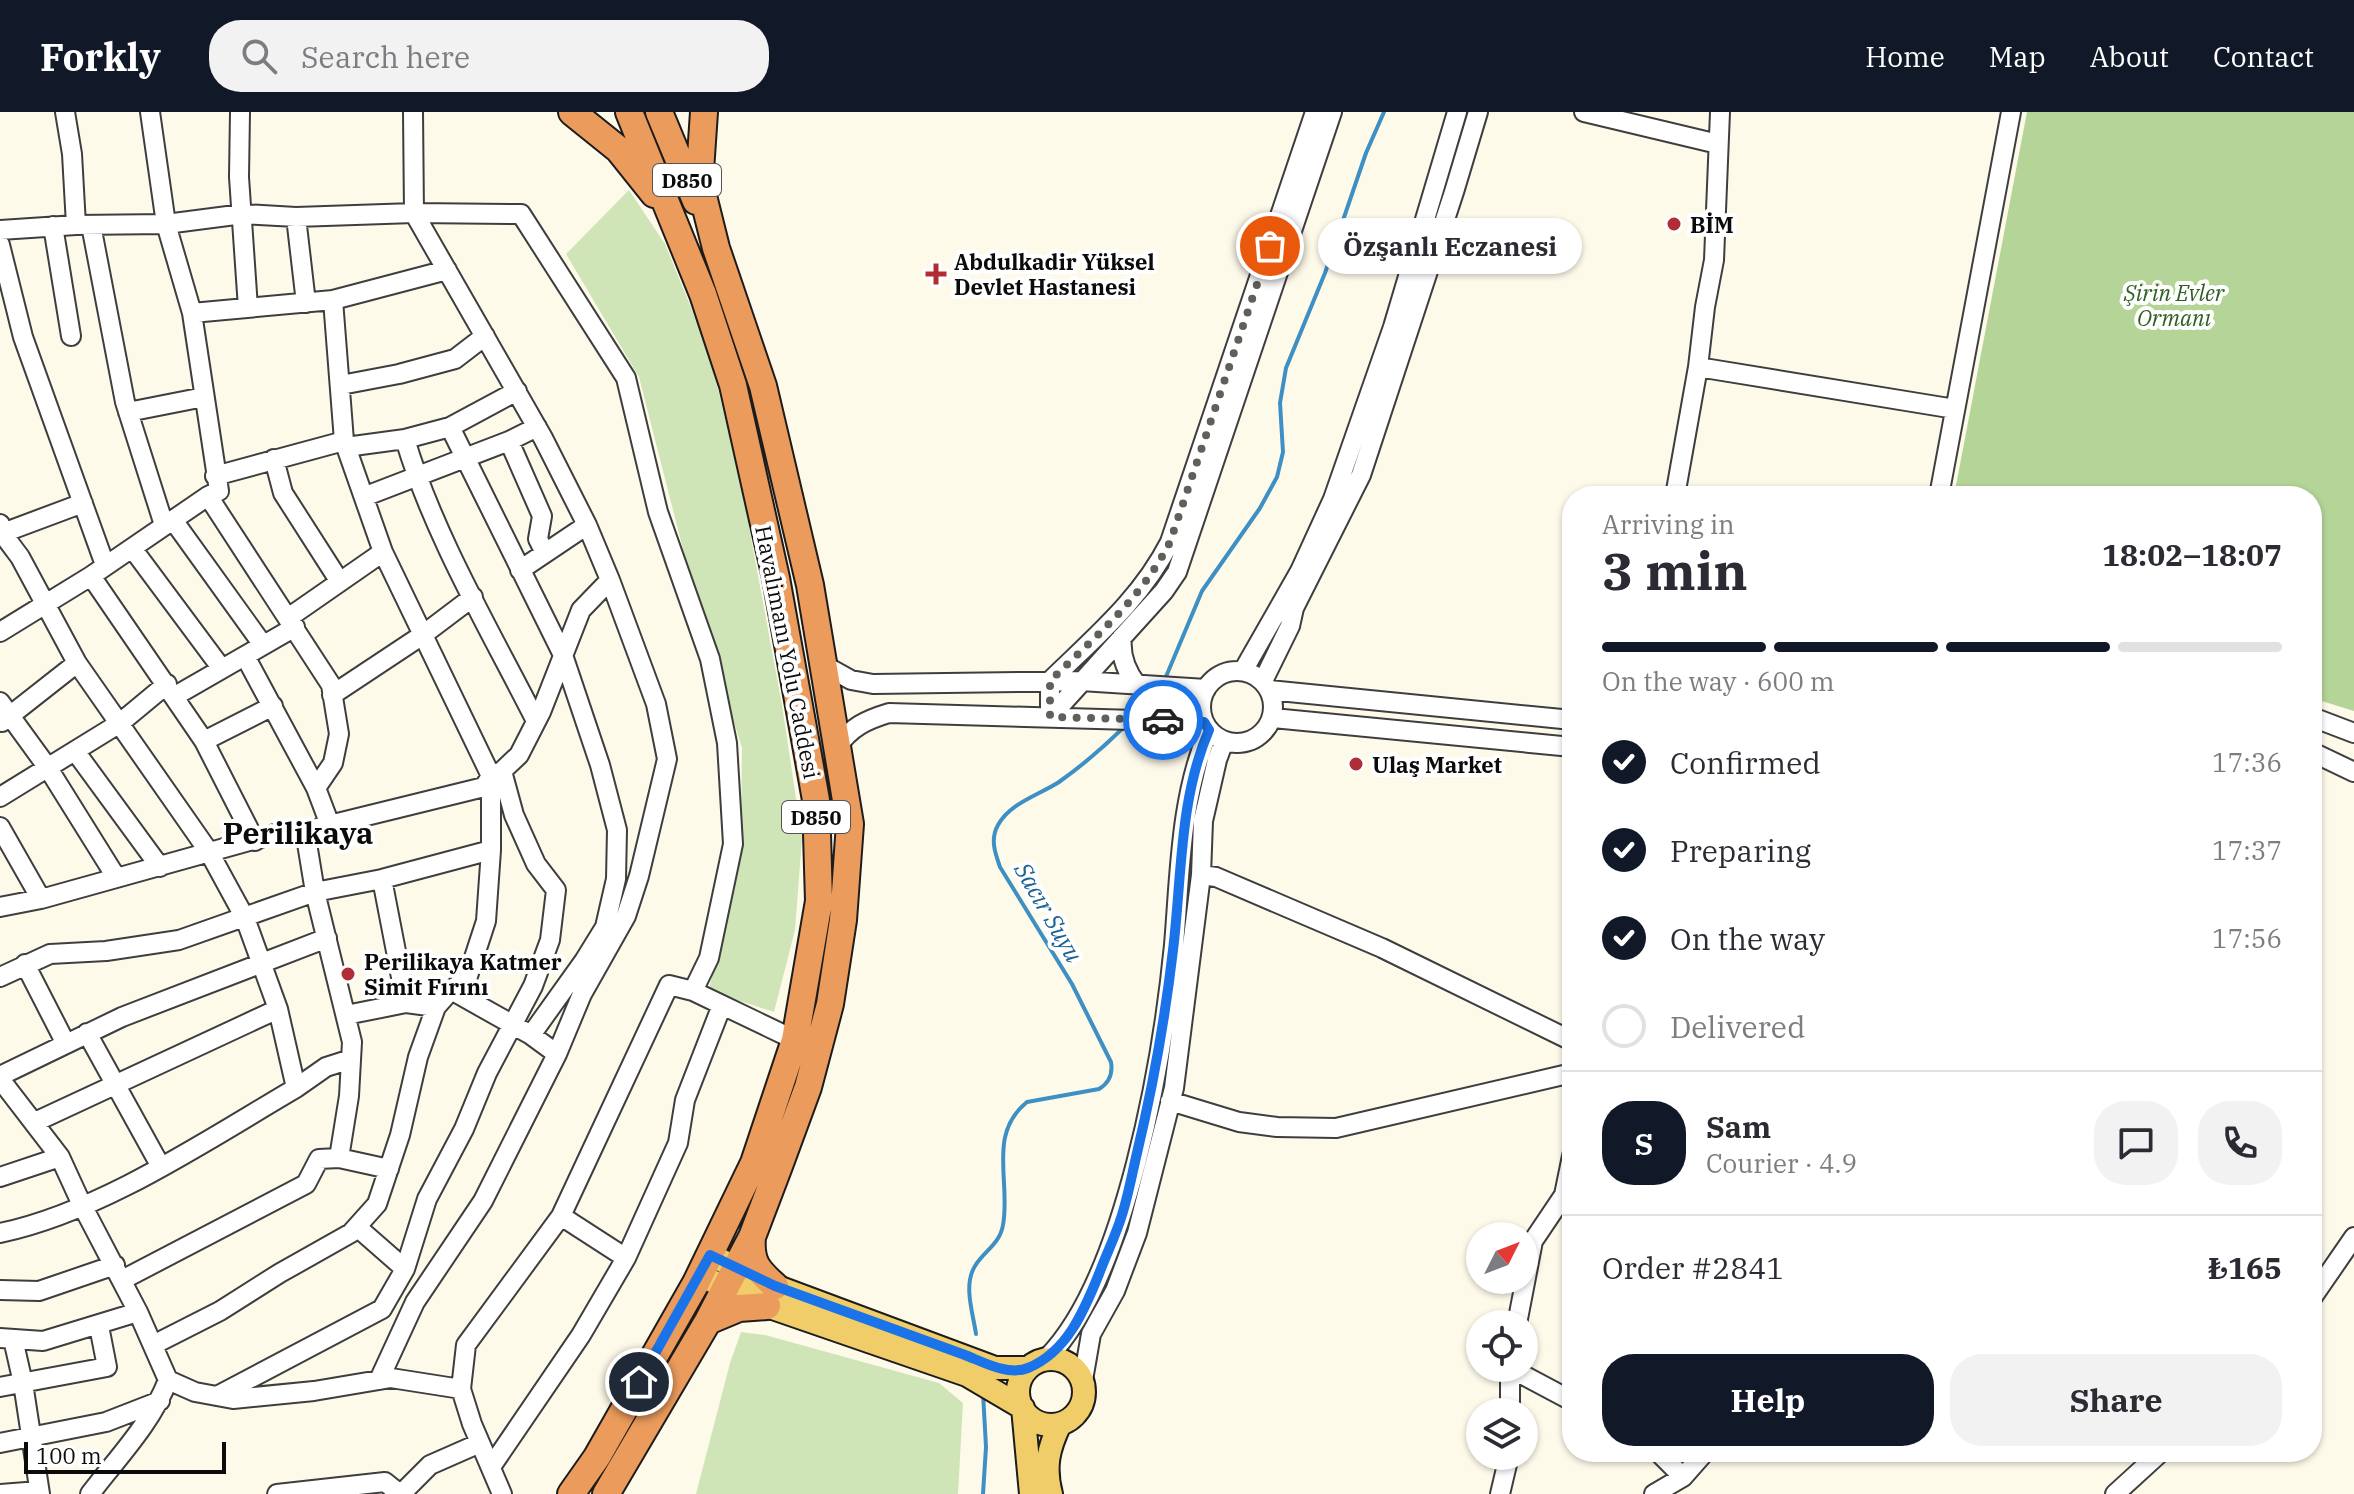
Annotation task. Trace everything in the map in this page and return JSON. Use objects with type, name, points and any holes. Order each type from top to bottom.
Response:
[{"type":"highway","points":[[572,112],[618,149],[654,194],[678,233]]},
{"type":"highway","name":"Havalimanı Yolu Caddesi","points":[[571,1494],[597,1457],[705,1265],[754,1163],[795,1040],[819,901],[816,800],[776,578],[733,385],[703,294],[629,112]]},
{"type":"highway","name":"D850","points":[[659,112],[716,248]]},
{"type":"highway","points":[[704,112],[700,171],[716,248]]},
{"type":"highway","name":"Havalimanı Yolu Caddesi","points":[[606,1494],[708,1321],[752,1237],[808,1087],[830,1004],[843,920],[850,824],[810,585],[763,386],[716,248]]},
{"type":"highway","points":[[708,1321],[771,1296],[755,1269],[751,1253],[752,1237]]},
{"type":"main road","points":[[705,1265],[771,1296],[967,1375],[1023,1408],[1038,1422],[1060,1424],[1070,1420],[1083,1402],[1083,1380],[1069,1363],[995,1368],[965,1355],[771,1296]]},
{"type":"main road","points":[[1031,1494],[1023,1408],[1018,1387],[1037,1363]]},
{"type":"main road","points":[[1051,1494],[1046,1474],[1051,1443],[1060,1424]]},
{"type":"street","points":[[65,112],[84,225],[128,412],[168,523],[263,645]]},
{"type":"street","points":[[0,632],[219,491],[192,313],[166,224],[150,112]]},
{"type":"street","points":[[240,112],[239,177],[248,308]]},
{"type":"street","points":[[379,1380],[415,1302],[483,1201],[557,1054],[582,994],[626,916],[639,876],[667,759],[656,704],[587,525],[537,427],[414,213],[413,112]]},
{"type":"street","points":[[1050,717],[1050,681],[1124,609],[1155,571],[1170,542],[1315,112]]},
{"type":"street","points":[[1050,717],[1164,591],[1177,572],[1332,112]]},
{"type":"street","points":[[1243,671],[1300,571],[1333,499],[1393,327],[1457,112]]},
{"type":"street","points":[[1478,112],[1361,475],[1294,608],[1266,685],[1274,704],[1273,718],[1267,729],[1248,742],[1236,744],[1224,741],[1206,726],[1201,711],[1206,689],[1222,674],[1243,671],[1266,685],[1562,719]]},
{"type":"street","points":[[1584,112],[1718,144]]},
{"type":"street","points":[[1677,486],[1714,260],[1720,112]]},
{"type":"street","points":[[1941,486],[2011,112]]},
{"type":"street","points":[[0,230],[166,224],[243,214],[296,217],[414,213],[521,214],[626,378],[658,512],[710,659],[727,743],[733,844],[709,958],[693,991]]},
{"type":"street","points":[[296,217],[306,303]]},
{"type":"street","points":[[53,226],[71,336]]},
{"type":"street","points":[[0,245],[23,337],[83,503],[98,570],[127,630],[204,741],[255,841]]},
{"type":"street","points":[[192,313],[333,300],[447,270]]},
{"type":"street","points":[[217,1396],[382,1309],[405,1269],[427,1199],[464,1129],[487,1073],[533,986],[550,940],[556,890],[536,864],[496,773],[383,552],[366,496],[345,444],[333,300]]},
{"type":"street","points":[[341,385],[455,359],[485,336]]},
{"type":"street","points":[[1698,367],[1955,409]]},
{"type":"street","points":[[215,476],[274,459],[345,444],[405,439],[450,427],[517,391]]},
{"type":"street","points":[[128,412],[204,397]]},
{"type":"street","points":[[450,427],[563,655],[600,765],[617,830],[616,874],[605,927],[531,1035]]},
{"type":"street","points":[[366,496],[509,441],[537,427]]},
{"type":"street","points":[[405,439],[416,476],[536,721]]},
{"type":"street","points":[[509,441],[542,516],[538,539],[545,553]]},
{"type":"street","points":[[274,459],[283,493],[340,582]]},
{"type":"street","points":[[208,496],[331,685],[339,734],[333,763],[316,788]]},
{"type":"street","points":[[83,503],[1,530],[77,663],[209,852],[245,918],[278,1009],[296,1088]]},
{"type":"street","points":[[520,570],[587,525]]},
{"type":"street","points":[[132,548],[222,669]]},
{"type":"street","points":[[0,797],[171,690],[222,669],[263,645],[340,582],[383,552]]},
{"type":"street","points":[[0,907],[41,899],[289,830],[305,831],[484,787],[519,755],[581,610],[610,580]]},
{"type":"street","points":[[332,695],[424,634],[473,597]]},
{"type":"street","points":[[1122,637],[1121,651],[1130,676],[1137,685]]},
{"type":"street","points":[[245,656],[316,788],[330,825]]},
{"type":"street","points":[[77,663],[3,714],[48,768],[116,877]]},
{"type":"street","points":[[824,665],[851,680],[873,684],[1081,681],[1206,689]]},
{"type":"street","points":[[204,741],[273,706]]},
{"type":"street","points":[[837,747],[848,731],[867,720],[889,713],[1110,718],[1206,726]]},
{"type":"street","points":[[1273,718],[1562,746]]},
{"type":"street","points":[[2322,721],[2354,733]]},
{"type":"street","points":[[1037,1363],[1070,1334],[1122,1217],[1160,1045],[1173,949],[1182,838],[1206,726]]},
{"type":"street","points":[[1083,1380],[1091,1334],[1115,1291],[1137,1233],[1170,1101],[1201,875],[1203,821],[1224,741]]},
{"type":"street","points":[[75,751],[160,867]]},
{"type":"street","points":[[2322,757],[2354,772]]},
{"type":"street","points":[[153,1345],[220,1311],[351,1233],[377,1204],[400,1135],[418,1057],[436,1007],[451,990],[467,979],[486,921],[496,773]]},
{"type":"street","points":[[0,827],[7,857],[41,899]]},
{"type":"street","points":[[305,831],[315,892],[352,1042],[349,1096],[339,1158]]},
{"type":"street","points":[[0,977],[50,954],[106,951],[179,940],[315,892],[382,879],[491,850]]},
{"type":"street","points":[[616,874],[639,876]]},
{"type":"street","points":[[1201,875],[1216,877],[1382,948],[1562,1036]]},
{"type":"street","points":[[382,879],[406,1003]]},
{"type":"street","points":[[327,938],[122,1017],[0,1078],[60,1157],[138,1312],[168,1380],[195,1392],[233,1399],[391,1378],[461,1389]]},
{"type":"street","points":[[25,964],[66,1044]]},
{"type":"street","points":[[502,1494],[461,1389],[466,1345],[561,1216],[669,985],[693,991],[795,1040]]},
{"type":"street","points":[[451,990],[531,1035],[557,1054]]},
{"type":"street","points":[[346,1015],[406,1003],[436,1007]]},
{"type":"street","points":[[491,1467],[581,1335],[626,1258],[678,1143],[685,1100],[722,1005]]},
{"type":"street","points":[[35,1122],[278,1009]]},
{"type":"street","points":[[87,1033],[161,1167]]},
{"type":"street","points":[[0,1233],[36,1225],[161,1167],[296,1088],[326,1067],[351,1059]]},
{"type":"street","points":[[1170,1101],[1239,1122],[1277,1127],[1336,1128],[1562,1075]]},
{"type":"street","points":[[0,1177],[60,1157]]},
{"type":"street","points":[[0,1290],[39,1291],[118,1273],[306,1184],[319,1159],[339,1158],[389,1169]]},
{"type":"street","points":[[1520,1310],[1533,1241],[1562,1198]]},
{"type":"street","points":[[561,1216],[626,1258]]},
{"type":"street","points":[[357,1227],[405,1269]]},
{"type":"street","points":[[2322,1283],[2354,1237]]},
{"type":"street","points":[[0,1494],[39,1492],[23,1383],[6,1338],[43,1341],[138,1312]]},
{"type":"street","points":[[0,1387],[107,1367],[99,1326]]},
{"type":"street","points":[[1510,1398],[1510,1368],[1562,1396]]},
{"type":"street","points":[[90,1494],[137,1435],[160,1401],[168,1380]]},
{"type":"street","points":[[0,1443],[106,1422],[160,1401]]},
{"type":"street","points":[[277,1494],[385,1482],[400,1494],[430,1465],[480,1443]]},
{"type":"street","points":[[1668,1462],[1683,1477]]},
{"type":"street","points":[[1654,1494],[1683,1477],[1696,1462]]},
{"type":"street","points":[[2115,1494],[2150,1462]]},
{"type":"street","points":[[1500,1494],[1506,1470]]},
{"type":"green space","name":"Şirin Evler Ormanı","points":[[2027,112],[2354,112],[2354,711],[2322,701],[2322,486],[1956,486]]},
{"type":"green space","points":[[629,190],[665,244],[708,349],[740,478],[782,705],[802,838],[795,930],[774,1012],[709,991],[741,832],[742,748],[695,596],[639,377],[566,254]]},
{"type":"green space","points":[[741,1332],[765,1335],[939,1383],[963,1403],[958,1494],[696,1494]]},
{"type":"waterway","name":"Sacır Suyu","points":[[1165,679],[1202,591],[1260,508],[1277,477],[1283,452],[1280,403],[1286,368],[1325,273],[1366,153],[1384,112]]},
{"type":"waterway","name":"Sacır Suyu","points":[[1138,713],[1156,693]]},
{"type":"waterway","name":"Sacır Suyu","points":[[976,1334],[970,1299],[971,1274],[995,1242],[1003,1225],[1004,1144],[1015,1115],[1027,1102],[1099,1089],[1110,1078],[1111,1070],[1111,1062],[1072,984],[1000,867],[994,836],[1003,817],[1010,811],[1068,776],[1126,725]]},
{"type":"waterway","name":"Sacır Suyu","points":[[983,1393],[986,1447],[983,1494]]},
{"type":"way so far","points":[[1163,720],[1050,717],[1050,681],[1124,609],[1155,571],[1170,542],[1270,246]]},
{"type":"place","name":"BİM","points":[[1674,224]]},
{"type":"place","name":"Özşanlı Eczanesi","points":[[1270,246]]},
{"type":"place","name":"Abdulkadir Yüksel Devlet Hastanesi","points":[[936,274]]},
{"type":"place","name":"Ulaş Market","points":[[1356,764]]},
{"type":"place","name":"Perilikaya Katmer Simit Fırını","points":[[348,974]]},
{"type":"district","name":"Perilikaya","points":[[298,832]]},
{"type":"route","points":[[639,1382],[710,1255],[775,1286],[995,1368],[1027,1368],[1047,1358],[1070,1334],[1122,1217],[1146,1114],[1160,1045],[1173,949],[1182,838],[1200,751],[1209,730],[1204,722],[1163,720]]}]
